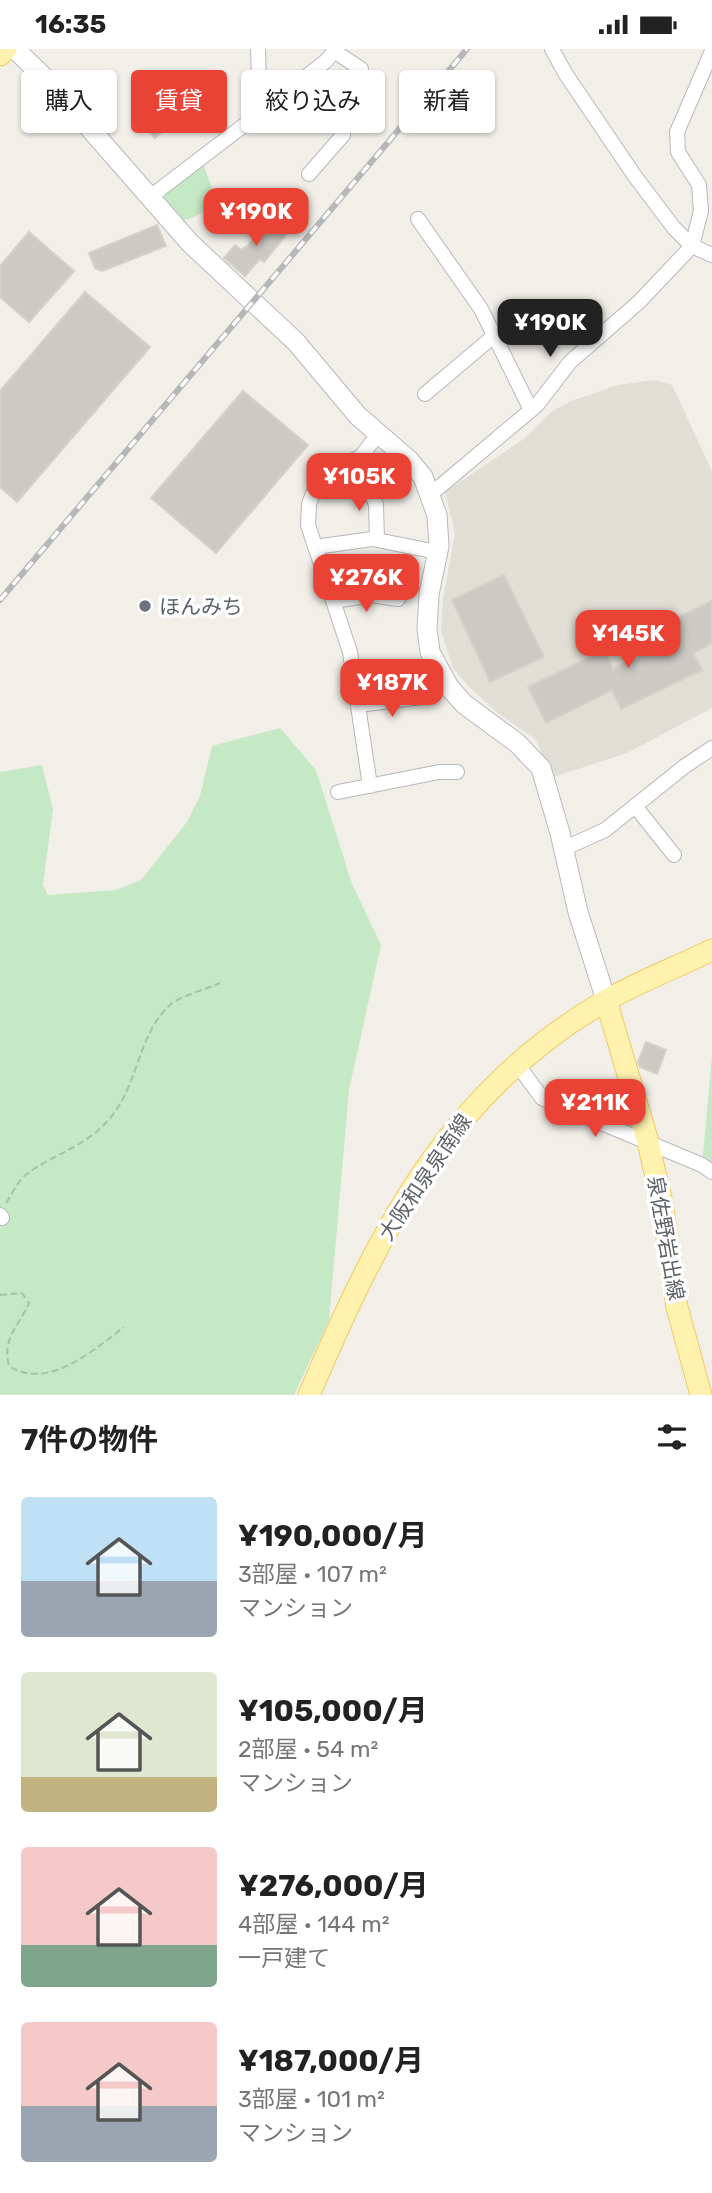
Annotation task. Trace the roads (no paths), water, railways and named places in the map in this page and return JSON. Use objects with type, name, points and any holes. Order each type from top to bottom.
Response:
[{"type":"main road","points":[[0,55],[6,49]]},
{"type":"main road","name":"大阪和泉泉南線","points":[[309,1395],[340,1321],[387,1228],[442,1145],[474,1106],[517,1064],[606,1000],[712,950]]},
{"type":"main road","name":"泉佐野岩出線","points":[[606,1000],[648,1142],[662,1203],[677,1307],[701,1395]]},
{"type":"street","points":[[15,49],[50,83],[190,243],[296,342],[358,416],[409,460],[424,477],[437,515],[437,552],[428,606],[430,653],[449,687],[464,704],[517,743],[541,768],[578,912],[606,1000]]},
{"type":"street","points":[[258,49],[259,70]]},
{"type":"street","points":[[552,49],[565,73],[634,175],[674,228],[692,246],[712,255]]},
{"type":"street","points":[[309,174],[343,135],[333,108],[362,69],[335,50],[315,70]]},
{"type":"street","points":[[431,494],[531,410],[570,362],[639,302],[692,246],[701,211],[699,185],[678,152],[677,132],[712,51]]},
{"type":"street","points":[[150,197],[241,128]]},
{"type":"street","points":[[418,219],[481,309],[531,410]]},
{"type":"street","points":[[425,394],[495,335]]},
{"type":"street","points":[[370,786],[350,652],[308,525],[309,504],[322,470],[359,458],[378,434]]},
{"type":"street","points":[[367,480],[376,505],[377,540]]},
{"type":"street","points":[[315,547],[377,540],[437,552]]},
{"type":"street","points":[[333,601],[372,595],[398,599]]},
{"type":"street","points":[[358,705],[422,697]]},
{"type":"street","points":[[563,849],[604,830],[712,748]]},
{"type":"street","points":[[338,792],[439,772],[457,772]]},
{"type":"street","points":[[635,806],[674,855]]},
{"type":"street","points":[[517,1064],[542,1098],[702,1165],[712,1172]]},
{"type":"railway","points":[[0,600],[467,49]]},
{"type":"place","name":"ほんみち","points":[[145,606]]}]
